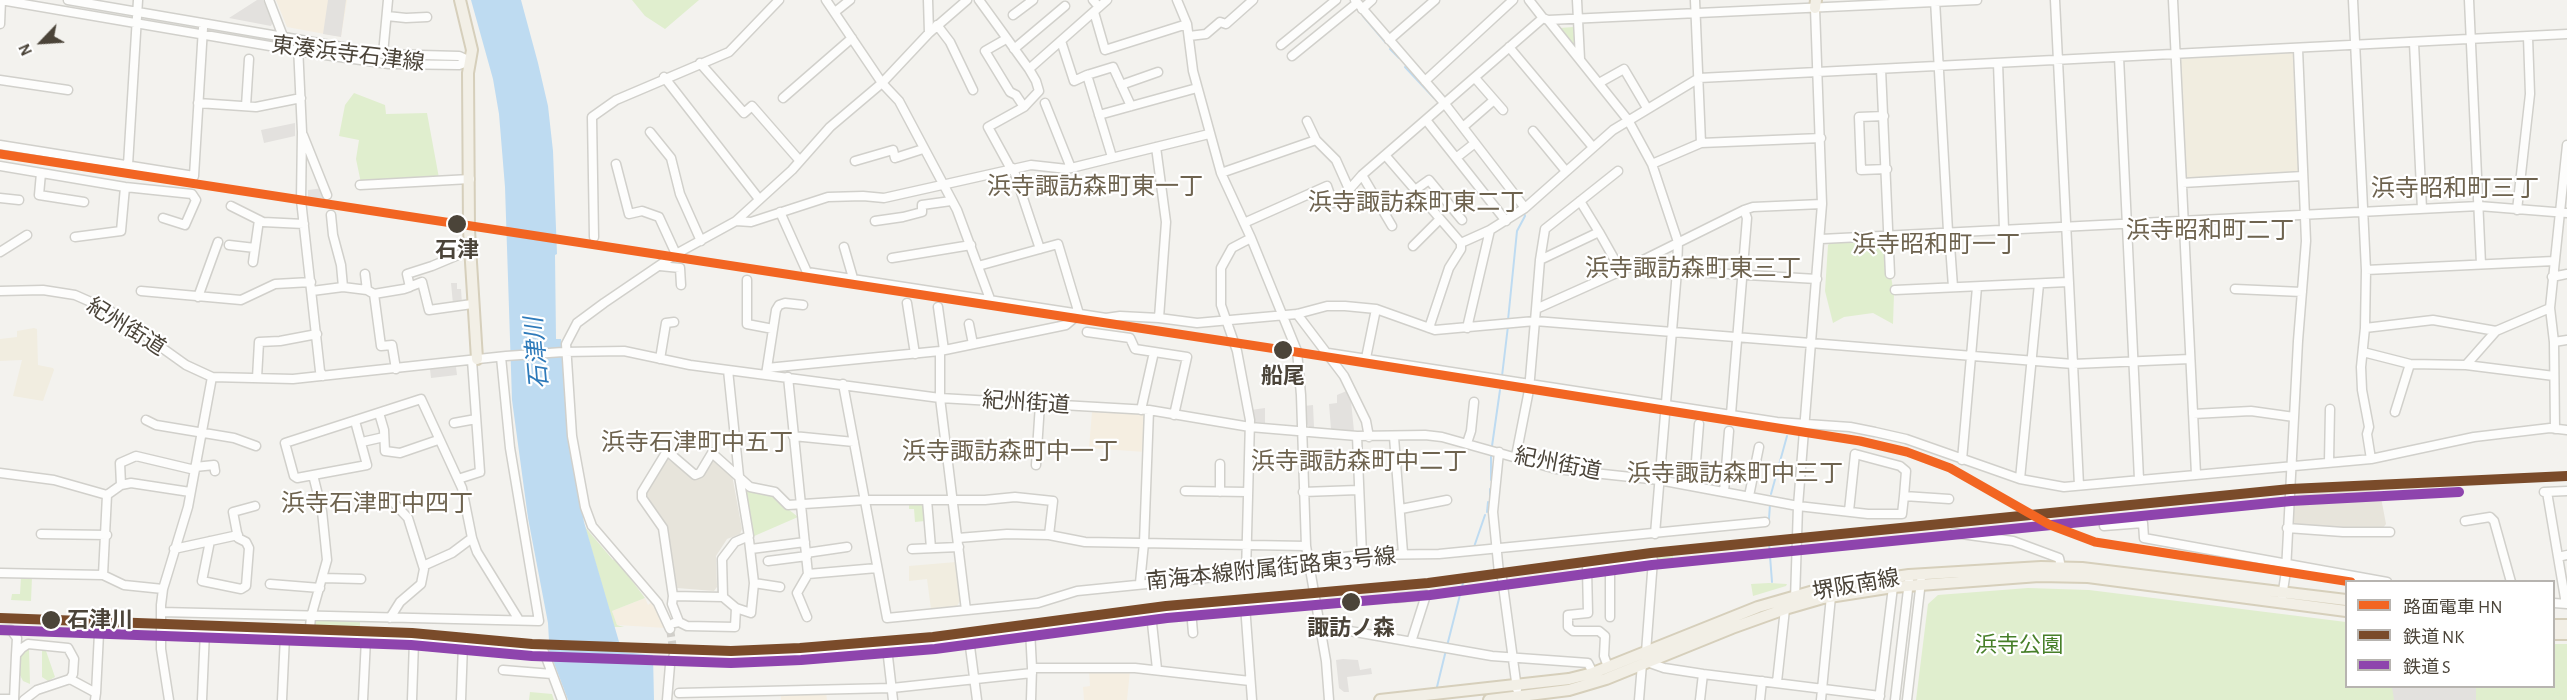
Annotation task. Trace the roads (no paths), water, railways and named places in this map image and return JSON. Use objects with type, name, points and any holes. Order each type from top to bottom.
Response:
[{"type":"main road","points":[[460,0],[472,45],[470,61],[470,250],[474,360]]},
{"type":"main road","name":"堺阪南線","points":[[1489,700],[1569,695],[1645,659],[1792,604],[1831,586],[2061,567],[2104,569],[2282,598],[2345,611]]},
{"type":"main road","name":"堺阪南線","points":[[1792,604],[1893,587],[1915,580],[2039,576],[2088,577],[2282,598],[2345,600]]},
{"type":"main road","name":"堺阪南線","points":[[1380,700],[1569,680],[1608,667],[1645,659]]},
{"type":"street","name":"東湊浜寺石津線","points":[[1,0],[204,24],[383,54],[459,56],[470,61]]},
{"type":"street","points":[[0,24],[1,0]]},
{"type":"street","name":"東湊浜寺石津線","points":[[68,0],[202,33],[298,51],[389,64],[459,65],[470,61]]},
{"type":"street","points":[[128,165],[138,0]]},
{"type":"street","points":[[269,0],[288,48]]},
{"type":"street","points":[[383,54],[388,0]]},
{"type":"street","points":[[594,237],[592,117],[616,100],[664,77],[729,52],[779,0]]},
{"type":"street","points":[[826,0],[882,83],[899,101],[951,201],[971,245],[990,299]]},
{"type":"street","points":[[835,12],[850,0]]},
{"type":"street","points":[[928,0],[929,33]]},
{"type":"street","points":[[679,622],[669,627],[658,603],[592,526],[585,507],[572,436],[566,344],[577,323],[626,286],[676,254],[736,221],[800,160],[830,127],[882,83],[937,25],[967,0]]},
{"type":"street","points":[[979,0],[998,23],[1006,39],[1029,69],[1039,91],[1024,107],[988,127],[1012,168],[1040,249]]},
{"type":"street","points":[[1013,15],[1033,0]]},
{"type":"street","points":[[1029,69],[1061,41],[1095,6],[1107,0]]},
{"type":"street","points":[[1177,0],[1187,24],[1197,88],[1221,173],[1251,238],[1298,358],[1306,546],[1326,661],[1329,700]]},
{"type":"street","points":[[1188,36],[1206,34],[1220,22],[1226,24],[1253,0]]},
{"type":"street","points":[[1281,45],[1336,0]]},
{"type":"street","points":[[1293,56],[1358,4],[1372,0]]},
{"type":"street","points":[[1389,40],[1435,0]]},
{"type":"street","points":[[1425,81],[1514,0]]},
{"type":"street","points":[[1529,0],[1628,120],[1652,164],[1678,242],[1667,405],[1655,534]]},
{"type":"street","points":[[1577,0],[1580,60]]},
{"type":"street","points":[[1695,0],[1701,143]]},
{"type":"street","points":[[1244,223],[1327,186],[1334,202],[1341,200],[1362,175],[1384,155],[1509,47],[1546,19],[1696,13],[1815,3],[1977,0]]},
{"type":"street","points":[[2055,0],[2079,485]]},
{"type":"street","points":[[2172,0],[2196,474]]},
{"type":"street","points":[[2353,0],[2353,46],[2366,270],[2362,390],[2369,427],[2367,434],[2371,459]]},
{"type":"street","points":[[2469,0],[2481,264]]},
{"type":"street","points":[[1935,1],[1953,288]]},
{"type":"street","points":[[1777,682],[1792,604],[1821,239],[1821,138],[1815,3]]},
{"type":"street","points":[[1358,4],[1425,81],[1442,106],[1463,127],[1473,145],[1523,210]]},
{"type":"street","points":[[1014,49],[1065,6]]},
{"type":"street","points":[[1095,6],[1105,50],[1187,24]]},
{"type":"street","points":[[387,16],[428,17]]},
{"type":"street","points":[[0,145],[194,176],[204,24]]},
{"type":"street","points":[[937,25],[950,42],[973,90]]},
{"type":"street","points":[[1461,243],[1490,230],[1523,210],[1592,146],[1628,120],[1699,78],[2567,34]]},
{"type":"street","points":[[2517,210],[2530,94],[2528,37]]},
{"type":"street","points":[[783,98],[852,38]]},
{"type":"street","points":[[298,39],[302,200],[320,371],[323,376]]},
{"type":"street","points":[[1006,39],[985,51],[1010,92],[1016,95],[1024,107]]},
{"type":"street","points":[[1061,41],[1074,81],[1113,67],[1131,106]]},
{"type":"street","points":[[2414,43],[2422,209]]},
{"type":"street","points":[[1509,47],[1592,146]]},
{"type":"street","points":[[2282,598],[2306,241],[2298,49]]},
{"type":"street","points":[[2119,57],[2125,224],[2139,479]]},
{"type":"street","points":[[246,106],[249,60]]},
{"type":"street","points":[[700,63],[744,113],[752,106],[800,160]]},
{"type":"street","points":[[1998,63],[2004,229]]},
{"type":"street","points":[[1599,83],[1624,69],[1647,108]]},
{"type":"street","points":[[1881,69],[1890,274]]},
{"type":"street","points":[[1121,85],[1158,72]]},
{"type":"street","points":[[1088,75],[1112,158]]},
{"type":"street","points":[[664,77],[759,199]]},
{"type":"street","points":[[1475,78],[1503,110]]},
{"type":"street","points":[[0,80],[68,90]]},
{"type":"street","points":[[1099,115],[1197,88]]},
{"type":"street","points":[[198,103],[246,106],[301,98]]},
{"type":"street","points":[[1463,127],[1494,100]]},
{"type":"street","points":[[1045,103],[1071,168]]},
{"type":"street","points":[[1884,116],[1859,117],[1861,170],[1887,169]]},
{"type":"street","points":[[1426,120],[1506,221]]},
{"type":"street","points":[[1307,121],[1316,140],[1336,160],[1349,189]]},
{"type":"street","points":[[1533,131],[1565,170]]},
{"type":"street","points":[[302,132],[327,195]]},
{"type":"street","points":[[650,132],[671,158],[680,194],[701,241]]},
{"type":"street","points":[[736,221],[751,222],[828,196],[884,198],[1012,168],[1031,165],[1071,168],[1209,134]]},
{"type":"street","points":[[1652,164],[1701,143],[1821,138]]},
{"type":"street","points":[[1221,173],[1316,140]]},
{"type":"street","points":[[1456,158],[1473,145]]},
{"type":"street","points":[[2555,429],[2554,342],[2550,308],[2553,261],[2563,213],[2567,146]]},
{"type":"street","points":[[1156,147],[1166,222],[1159,318]]},
{"type":"street","points":[[855,161],[893,150],[895,158],[923,148]]},
{"type":"street","points":[[1384,155],[1461,243],[1461,249],[1449,268],[1429,328]]},
{"type":"street","points":[[616,164],[629,214],[642,211],[659,217],[676,254]]},
{"type":"street","points":[[0,166],[125,187],[192,194],[196,200],[185,225],[163,218]]},
{"type":"street","points":[[1516,456],[1530,383],[1540,260],[1545,229],[1618,171]]},
{"type":"street","points":[[41,173],[39,195],[84,202]]},
{"type":"street","points":[[1362,175],[1392,226]]},
{"type":"street","points":[[2182,183],[2303,176]]},
{"type":"street","points":[[360,185],[470,179]]},
{"type":"street","points":[[1416,190],[1429,180],[1462,220]]},
{"type":"street","points":[[75,237],[122,231],[125,187]]},
{"type":"street","points":[[0,198],[19,200]]},
{"type":"street","points":[[875,220],[903,217],[922,212],[922,205],[951,201]]},
{"type":"street","points":[[1580,201],[1621,271]]},
{"type":"street","points":[[1536,309],[1621,271],[1744,210],[1753,207],[1822,204]]},
{"type":"street","points":[[231,206],[259,220],[304,224]]},
{"type":"street","points":[[1821,239],[2479,206],[2563,213]]},
{"type":"street","points":[[1731,414],[1743,274],[1746,218],[1744,210]]},
{"type":"street","points":[[780,212],[807,272],[1106,318],[1120,316],[1159,318],[1197,323],[1297,314],[1327,306],[1376,309],[1435,330],[1535,321],[1811,345],[2073,364],[2190,359]]},
{"type":"street","points":[[331,215],[341,265],[342,287]]},
{"type":"street","points":[[1413,246],[1440,219]]},
{"type":"street","points":[[252,262],[259,220]]},
{"type":"street","points":[[1467,328],[1490,230]]},
{"type":"street","points":[[1540,260],[1599,232]]},
{"type":"street","points":[[0,252],[27,234]]},
{"type":"street","points":[[1246,574],[1250,426],[1237,351],[1221,305],[1221,268],[1232,248],[1251,238]]},
{"type":"street","points":[[198,297],[218,242]]},
{"type":"street","points":[[229,244],[255,248]]},
{"type":"street","points":[[978,266],[1058,244],[1079,314]]},
{"type":"street","points":[[892,258],[971,245]]},
{"type":"street","points":[[844,248],[853,278]]},
{"type":"street","points":[[409,287],[406,270],[432,266],[470,250]]},
{"type":"street","points":[[2366,270],[2553,261]]},
{"type":"street","points":[[659,266],[680,268],[681,285]]},
{"type":"street","points":[[1677,271],[1817,279]]},
{"type":"street","points":[[365,274],[381,346],[392,345],[396,369]]},
{"type":"street","points":[[2552,277],[2567,274]]},
{"type":"street","points":[[747,280],[747,324],[773,329]]},
{"type":"street","points":[[141,291],[241,300],[275,284],[342,287],[370,292],[409,287],[422,282],[429,310],[472,304]]},
{"type":"street","points":[[1896,290],[2068,282]]},
{"type":"street","points":[[2020,479],[2039,284]]},
{"type":"street","points":[[1962,460],[1977,286]]},
{"type":"street","points":[[2235,289],[2302,292]]},
{"type":"street","name":"紀州街道","points":[[0,291],[43,290],[75,295],[109,310],[186,365],[212,377]]},
{"type":"street","points":[[802,305],[785,303],[779,305],[776,310],[767,372],[942,351],[1066,325],[1079,314]]},
{"type":"street","points":[[907,303],[915,354]]},
{"type":"street","points":[[938,307],[942,351],[940,398],[966,610]]},
{"type":"street","points":[[2466,365],[2496,332],[2550,308]]},
{"type":"street","points":[[1366,358],[1376,309]]},
{"type":"street","points":[[1297,314],[1328,353],[1356,398],[1366,421],[1369,437]]},
{"type":"street","points":[[2365,328],[2433,320],[2496,332]]},
{"type":"street","points":[[660,359],[666,322],[674,322]]},
{"type":"street","points":[[969,324],[973,344]]},
{"type":"street","points":[[1087,332],[1130,338],[1136,349],[1187,357],[1174,414]]},
{"type":"street","points":[[257,378],[259,342],[280,341],[317,334]]},
{"type":"street","points":[[2554,342],[2567,340]]},
{"type":"street","name":"紀州街道","points":[[504,357],[565,352],[624,351],[728,370],[767,372],[788,377],[940,398],[1145,410],[1250,426],[1369,437],[1425,435],[1467,443],[1556,469],[1659,480],[1798,506],[1868,514],[1902,514],[1904,496]]},
{"type":"street","points":[[1140,583],[1144,543],[1145,410],[1154,352]]},
{"type":"street","points":[[2363,352],[2410,364],[2466,365],[2554,376]]},
{"type":"street","points":[[1328,353],[1805,425],[1875,432],[1906,439],[2020,479],[2064,487],[2371,459],[2474,437],[2555,429],[2567,430]]},
{"type":"street","points":[[160,612],[539,621],[510,448],[504,357],[293,379],[212,377],[190,492],[163,589],[160,612],[164,674],[169,700]]},
{"type":"street","points":[[458,479],[480,472],[474,360]]},
{"type":"street","points":[[2395,412],[2410,364]]},
{"type":"street","points":[[723,597],[722,559],[735,542],[749,536],[739,476],[728,370]]},
{"type":"street","points":[[788,377],[808,574],[797,594],[807,617]]},
{"type":"street","points":[[808,574],[877,568],[843,384]]},
{"type":"street","points":[[355,421],[366,465],[297,478],[294,476],[285,442],[421,399],[458,479],[477,552],[519,620]]},
{"type":"street","points":[[1467,443],[1471,431],[1474,402]]},
{"type":"street","points":[[1036,465],[1040,404]]},
{"type":"street","points":[[2329,462],[2330,409]]},
{"type":"street","points":[[2193,414],[2251,411],[2294,417]]},
{"type":"street","points":[[379,413],[385,451],[400,453],[438,440]]},
{"type":"street","points":[[454,423],[476,418]]},
{"type":"street","points":[[146,420],[156,425],[234,438],[256,446]]},
{"type":"street","points":[[1694,486],[1699,424]]},
{"type":"street","points":[[1724,492],[1729,431]]},
{"type":"street","points":[[362,442],[384,436]]},
{"type":"street","points":[[793,436],[854,442]]},
{"type":"street","points":[[1357,436],[1362,555]]},
{"type":"street","points":[[1394,437],[1403,554]]},
{"type":"street","points":[[1749,496],[1759,447]]},
{"type":"street","points":[[736,608],[735,627],[687,626],[679,622],[672,604],[673,596],[663,528],[642,498],[642,492],[667,451],[695,475],[700,473],[712,453],[750,487],[775,492],[788,505],[865,500],[1015,498],[1053,501],[1049,535]]},
{"type":"street","points":[[1495,451],[1493,512],[1518,699]]},
{"type":"street","points":[[1849,512],[1855,454],[1900,466],[1906,471],[1904,496],[1949,498]]},
{"type":"street","points":[[121,484],[120,463],[136,456],[195,469],[214,465],[215,471]]},
{"type":"street","points":[[1220,464],[1220,492]]},
{"type":"street","points":[[0,473],[63,482],[107,495]]},
{"type":"street","points":[[309,637],[327,560],[313,475]]},
{"type":"street","points":[[107,495],[121,484],[131,483],[190,492]]},
{"type":"street","points":[[1303,492],[1358,490]]},
{"type":"street","points":[[1185,491],[1247,492]]},
{"type":"street","points":[[2567,491],[2545,492],[2562,556],[2567,604]]},
{"type":"street","points":[[103,575],[107,495]]},
{"type":"street","points":[[927,500],[931,548]]},
{"type":"street","points":[[1401,509],[1447,500]]},
{"type":"street","points":[[390,618],[400,602],[421,584],[423,566],[408,518],[393,502]]},
{"type":"street","points":[[210,541],[202,581],[241,589],[246,586],[249,548],[238,536],[233,512],[255,506]]},
{"type":"street","points":[[2464,521],[2490,518],[2494,521],[2510,580]]},
{"type":"street","name":"南海本線附属街路東3号線","points":[[877,568],[887,618],[1038,603],[1077,591],[1246,574],[1309,561],[1362,555],[1439,555],[1765,522]]},
{"type":"street","points":[[2104,526],[2143,523],[2144,538],[2375,580]]},
{"type":"street","points":[[2287,528],[2343,532],[2390,532]]},
{"type":"street","points":[[1954,533],[2013,541],[2059,558],[2061,567]]},
{"type":"street","points":[[41,534],[106,535]]},
{"type":"street","points":[[912,549],[931,548],[1007,534],[1049,535],[1085,542],[1306,546]]},
{"type":"street","points":[[174,549],[238,536]]},
{"type":"street","points":[[423,566],[453,553],[472,538]]},
{"type":"street","points":[[673,596],[723,597],[736,608],[752,613],[754,583],[750,544],[805,542]]},
{"type":"street","points":[[768,561],[847,547]]},
{"type":"street","points":[[1608,667],[1604,656],[1605,636],[1599,631],[1573,631],[1568,627],[1568,615],[1588,613],[1587,569],[1653,560],[1645,659],[1639,700]]},
{"type":"street","points":[[1610,566],[1610,617]]},
{"type":"street","points":[[0,573],[103,575],[124,585],[163,589]]},
{"type":"street","points":[[323,578],[361,579]]},
{"type":"street","points":[[1895,700],[1915,580]]},
{"type":"street","points":[[1907,700],[1915,580]]},
{"type":"street","points":[[754,583],[780,587]]},
{"type":"street","points":[[270,584],[320,588]]},
{"type":"street","points":[[1645,659],[1664,668],[1823,687],[1880,698],[1893,587]]},
{"type":"street","points":[[1396,598],[1426,595],[1411,642]]},
{"type":"street","points":[[1821,700],[1832,596]]},
{"type":"street","points":[[667,700],[670,665],[674,655],[787,655],[887,648],[1151,614],[1315,600]]},
{"type":"street","points":[[1245,605],[1252,700]]},
{"type":"street","points":[[1191,610],[1193,633]]},
{"type":"street","points":[[1151,614],[1157,669]]},
{"type":"street","points":[[161,628],[463,644],[544,652],[562,700]]},
{"type":"street","points":[[1030,629],[1031,700]]},
{"type":"street","points":[[0,630],[11,630],[17,638],[14,699],[0,699]]},
{"type":"street","points":[[1320,632],[1344,630],[1511,658],[1588,663],[1593,673]]},
{"type":"street","points":[[202,700],[205,631]]},
{"type":"street","points":[[96,696],[99,633]]},
{"type":"street","points":[[282,700],[285,636]]},
{"type":"street","points":[[363,700],[366,639]]},
{"type":"street","points":[[969,639],[977,700]]},
{"type":"street","points":[[412,700],[414,641]]},
{"type":"street","points":[[461,700],[463,644]]},
{"type":"street","points":[[16,655],[28,645],[68,648],[74,659],[73,674],[70,679],[37,690],[24,700]]},
{"type":"street","points":[[887,648],[892,700]]},
{"type":"street","points":[[679,693],[892,688],[1032,670],[1157,669],[1250,681]]},
{"type":"street","points":[[503,670],[552,674]]},
{"type":"street","points":[[1700,700],[1703,674]]},
{"type":"street","points":[[70,679],[96,696]]},
{"type":"street","points":[[1760,700],[1762,681]]},
{"type":"water","points":[[471,0],[521,0],[538,63],[548,106],[553,151],[557,254],[555,255],[556,339],[561,339],[572,451],[584,522],[622,652],[653,655],[654,700],[568,700],[546,642],[549,641],[548,623],[528,518],[512,400],[505,187],[499,114],[493,79]]},
{"type":"waterway","points":[[1363,16],[1386,43]]},
{"type":"waterway","points":[[1390,49],[1399,58]]},
{"type":"waterway","points":[[1405,67],[1434,98]]},
{"type":"waterway","points":[[1508,320],[1517,231],[1525,216],[1524,212]]},
{"type":"waterway","points":[[1502,376],[1508,326]]},
{"type":"waterway","points":[[1492,446],[1500,390]]},
{"type":"waterway","points":[[1771,494],[1787,436]]},
{"type":"waterway","points":[[1491,454],[1491,480]]},
{"type":"waterway","points":[[1490,489],[1490,495]]},
{"type":"waterway","points":[[1487,512],[1488,502]]},
{"type":"waterway","points":[[1769,519],[1770,504]]},
{"type":"waterway","points":[[1474,547],[1485,515]]},
{"type":"waterway","points":[[1769,543],[1772,582]]},
{"type":"waterway","points":[[1447,646],[1463,583]]},
{"type":"waterway","points":[[1436,691],[1446,650]]},
{"type":"tunnel","points":[[670,629],[674,655]]},
{"type":"tram line","name":"HN","points":[[0,154],[1296,352],[1860,441],[1907,452],[1950,468],[2050,525],[2095,542],[2345,581]]},
{"type":"rail line","name":"NK","points":[[0,618],[412,633],[532,644],[731,651],[800,648],[933,637],[1166,606],[1428,583],[1651,553],[2290,489],[2567,476]]},
{"type":"rail line","name":"S","points":[[0,630],[411,645],[532,656],[731,663],[801,660],[935,649],[1167,618],[1430,595],[1652,565],[2291,501],[2459,492]]},
{"type":"place","name":"石津","points":[[457,224]]},
{"type":"place","name":"船尾","points":[[1283,350]]},
{"type":"place","name":"諏訪ノ森","points":[[1351,602]]},
{"type":"place","name":"石津川","points":[[51,620]]},
{"type":"district","name":"浜寺諏訪森町東一丁","points":[[1095,187]]},
{"type":"district","name":"浜寺昭和町三丁","points":[[2455,189]]},
{"type":"district","name":"浜寺諏訪森町東二丁","points":[[1416,203]]},
{"type":"district","name":"浜寺昭和町二丁","points":[[2210,231]]},
{"type":"district","name":"浜寺昭和町一丁","points":[[1936,245]]},
{"type":"district","name":"浜寺諏訪森町東三丁","points":[[1693,269]]},
{"type":"district","name":"浜寺石津町中五丁","points":[[697,443]]},
{"type":"district","name":"浜寺諏訪森町中一丁","points":[[1010,452]]},
{"type":"district","name":"浜寺諏訪森町中二丁","points":[[1359,462]]},
{"type":"district","name":"浜寺諏訪森町中三丁","points":[[1735,474]]},
{"type":"district","name":"浜寺石津町中四丁","points":[[377,504]]},
{"type":"park label","name":"浜寺公園","points":[[2019,645]]}]
